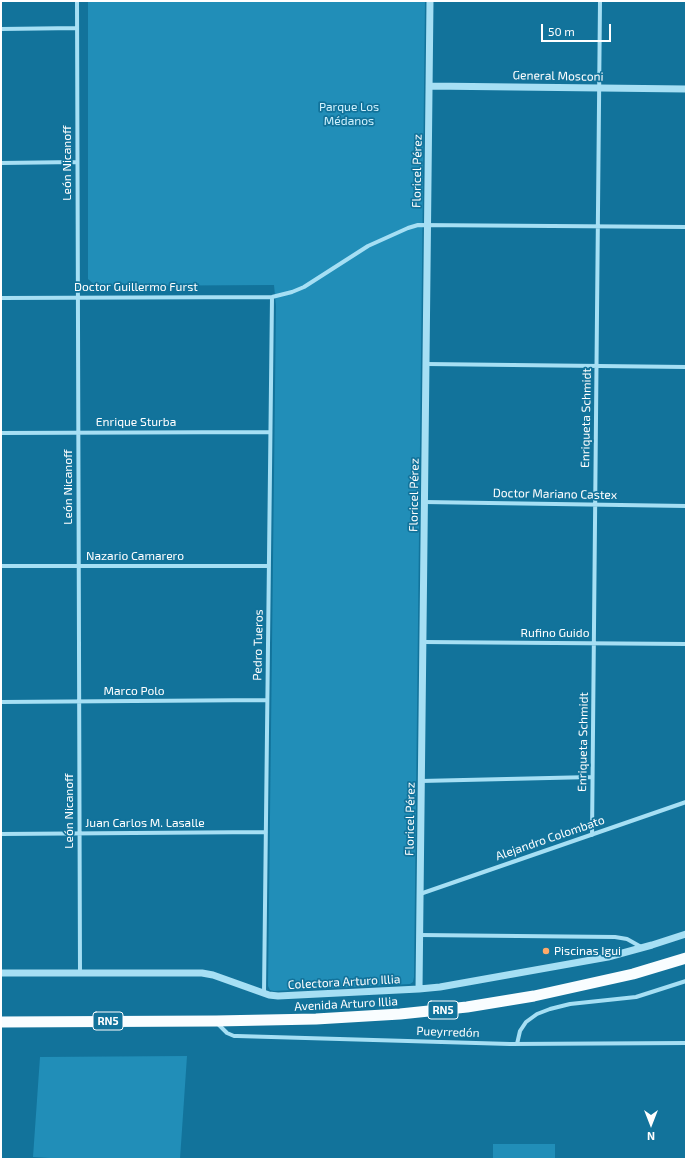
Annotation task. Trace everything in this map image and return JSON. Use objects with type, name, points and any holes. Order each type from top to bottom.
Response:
[{"type":"highway","name":"Avenida Arturo Illia","points":[[1,1022],[310,1020],[366,1017],[467,1007],[517,999],[633,974],[686,958]]},
{"type":"street","name":"León Nicanoff","points":[[76,1],[80,973]]},
{"type":"street","name":"Floricel Pérez","points":[[419,989],[430,1]]},
{"type":"street","name":"Enriqueta Schmidt","points":[[592,835],[600,1]]},
{"type":"street","points":[[1,29],[77,28]]},
{"type":"street","name":"General Mosconi","points":[[429,86],[686,89]]},
{"type":"street","points":[[1,163],[77,162]]},
{"type":"street","name":"Doctor Guillermo Furst","points":[[1,298],[272,297],[304,287],[362,249],[379,240],[413,226],[428,224],[686,227]]},
{"type":"street","name":"Pedro Tueros","points":[[264,993],[272,297]]},
{"type":"street","points":[[426,364],[686,367]]},
{"type":"street","name":"Enrique Sturba","points":[[1,433],[270,432]]},
{"type":"street","name":"Doctor Mariano Castex","points":[[424,502],[686,506]]},
{"type":"street","name":"Nazario Camarero","points":[[1,566],[269,566]]},
{"type":"street","name":"Rufino Guido","points":[[423,642],[686,644]]},
{"type":"street","name":"Marco Polo","points":[[1,702],[268,700]]},
{"type":"street","points":[[422,781],[592,777]]},
{"type":"street","name":"Alejandro Colombato","points":[[420,894],[686,802]]},
{"type":"street","name":"Juan Carlos M. Lasalle","points":[[1,834],[266,832]]},
{"type":"street","name":"Colectora Arturo Illia","points":[[1,973],[202,973],[218,976],[264,993],[278,996],[419,989],[440,987],[608,957],[644,948],[686,934]]},
{"type":"street","points":[[420,935],[615,937],[627,939],[644,948]]},
{"type":"street","points":[[517,1044],[520,1031],[526,1022],[537,1014],[550,1009],[570,1004],[636,997],[686,981]]},
{"type":"street","name":"Pueyrredón","points":[[216,1021],[227,1033],[234,1036],[517,1044],[686,1043]]},
{"type":"green space","name":"Parque Los Médanos","points":[[88,1],[425,1],[414,977],[413,982],[410,984],[274,991],[270,990],[268,986],[276,306],[274,285],[96,286],[88,279]]},
{"type":"green space","points":[[187,1056],[180,1159],[67,1159],[33,1157],[40,1057]]},
{"type":"green space","points":[[493,1144],[555,1144],[555,1159],[493,1159]]},
{"type":"place","name":"Piscinas Igui","points":[[546,951]]}]
